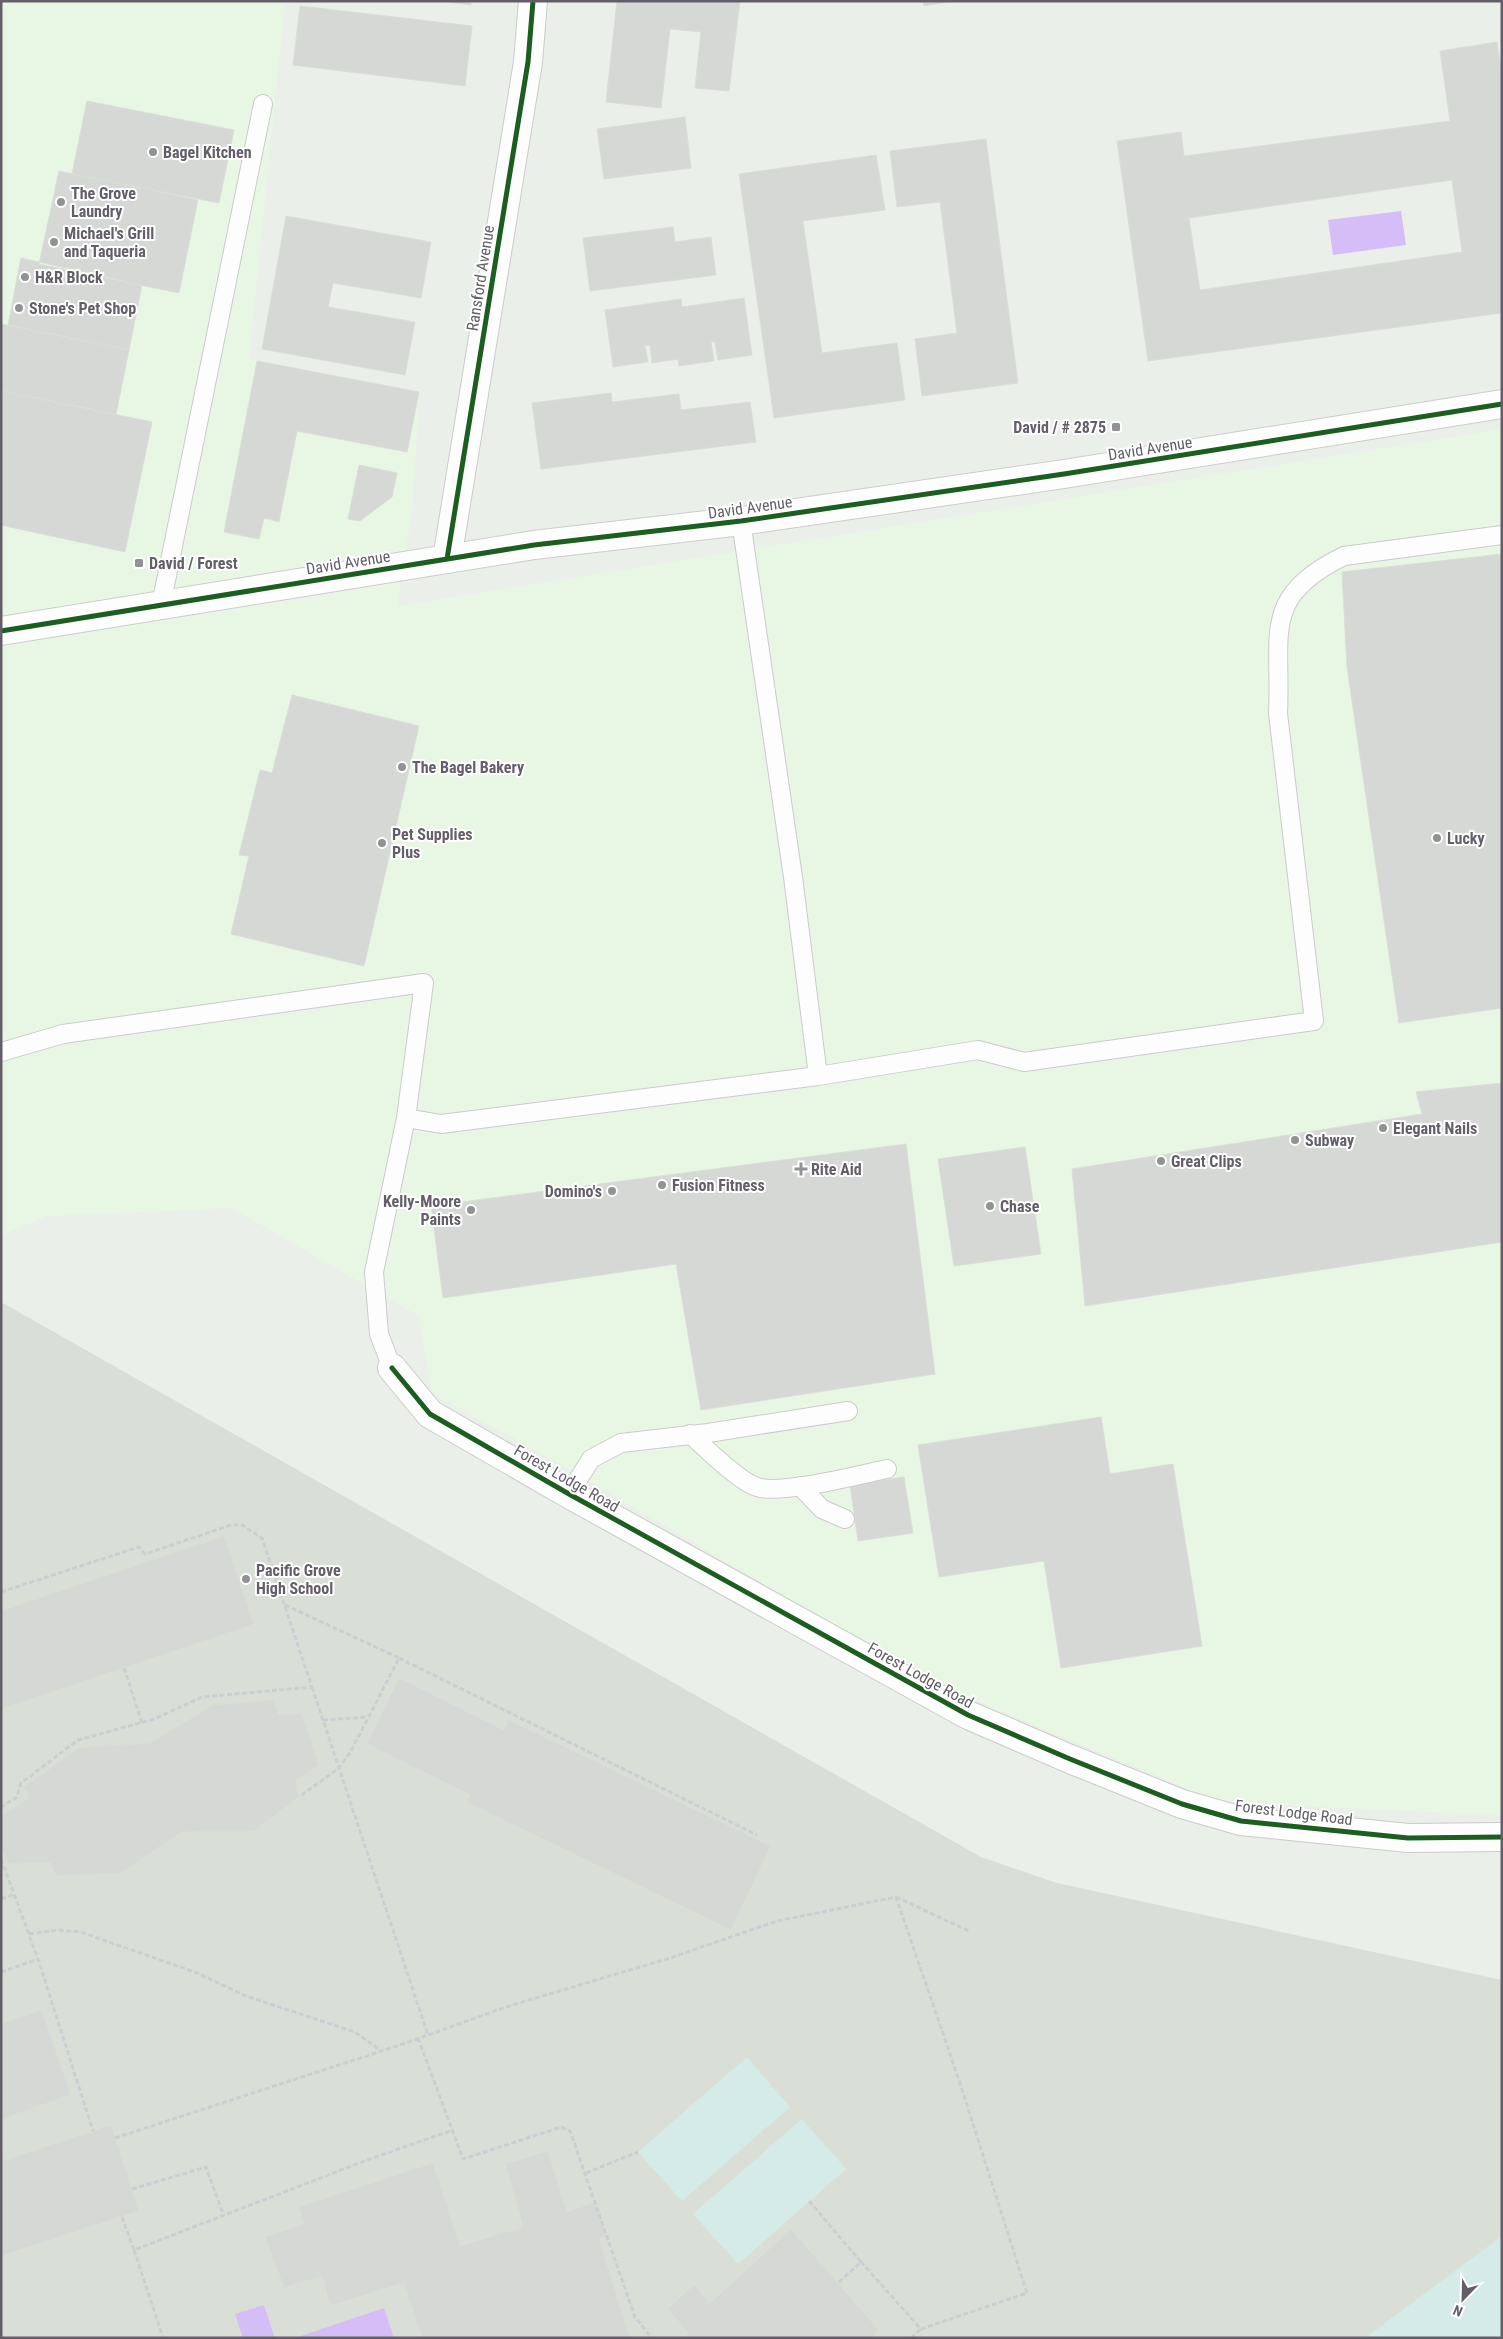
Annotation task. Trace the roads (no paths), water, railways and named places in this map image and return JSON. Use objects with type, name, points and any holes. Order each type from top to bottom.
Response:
[{"type":"street","name":"Ransford Avenue","points":[[447,558],[528,62],[533,1]]},
{"type":"street","name":"David Avenue","points":[[1,631],[447,558],[544,544],[740,521],[1064,474],[1502,404]]},
{"type":"street","name":"Forest Lodge Road","points":[[392,1368],[430,1414],[569,1494],[968,1715],[1070,1759],[1182,1804],[1241,1820],[1408,1838],[1502,1837]]},
{"type":"lane","points":[[162,605],[263,104]]},
{"type":"lane","points":[[740,521],[793,877],[818,1076]]},
{"type":"lane","points":[[406,1118],[441,1124],[818,1076],[978,1050],[1024,1062],[1314,1021],[1278,712],[1280,679],[1277,634],[1280,617],[1289,599],[1304,581],[1323,566],[1344,556],[1502,535]]},
{"type":"lane","points":[[1,1052],[63,1034],[424,983],[406,1118],[374,1272],[379,1334],[392,1368]]},
{"type":"lane","points":[[569,1494],[591,1459],[621,1443],[848,1412]]},
{"type":"lane","points":[[690,1434],[713,1455],[756,1487],[780,1490],[887,1469]]},
{"type":"lane","points":[[800,1486],[822,1509],[845,1519]]},
{"type":"place","name":"Bagel Kitchen","points":[[153,152]]},
{"type":"place","name":"The Grove Laundry","points":[[61,202]]},
{"type":"place","name":"Michael's Grill and Taqueria","points":[[54,242]]},
{"type":"place","name":"H&R Block","points":[[25,277]]},
{"type":"place","name":"Stone's Pet Shop","points":[[19,308]]},
{"type":"place","name":"David / # 2875","points":[[1116,427]]},
{"type":"place","name":"David / Forest","points":[[139,563]]},
{"type":"place","name":"The Bagel Bakery","points":[[402,767]]},
{"type":"place","name":"Lucky","points":[[1437,838]]},
{"type":"place","name":"Pet Supplies Plus","points":[[382,843]]},
{"type":"place","name":"Elegant Nails","points":[[1383,1128]]},
{"type":"place","name":"Subway","points":[[1295,1140]]},
{"type":"place","name":"Great Clips","points":[[1161,1161]]},
{"type":"place","name":"Rite Aid","points":[[801,1169]]},
{"type":"place","name":"Fusion Fitness","points":[[662,1185]]},
{"type":"place","name":"Domino's","points":[[612,1191]]},
{"type":"place","name":"Chase","points":[[990,1206]]},
{"type":"place","name":"Kelly-Moore Paints","points":[[471,1210]]},
{"type":"place","name":"Pacific Grove High School","points":[[246,1579]]}]
